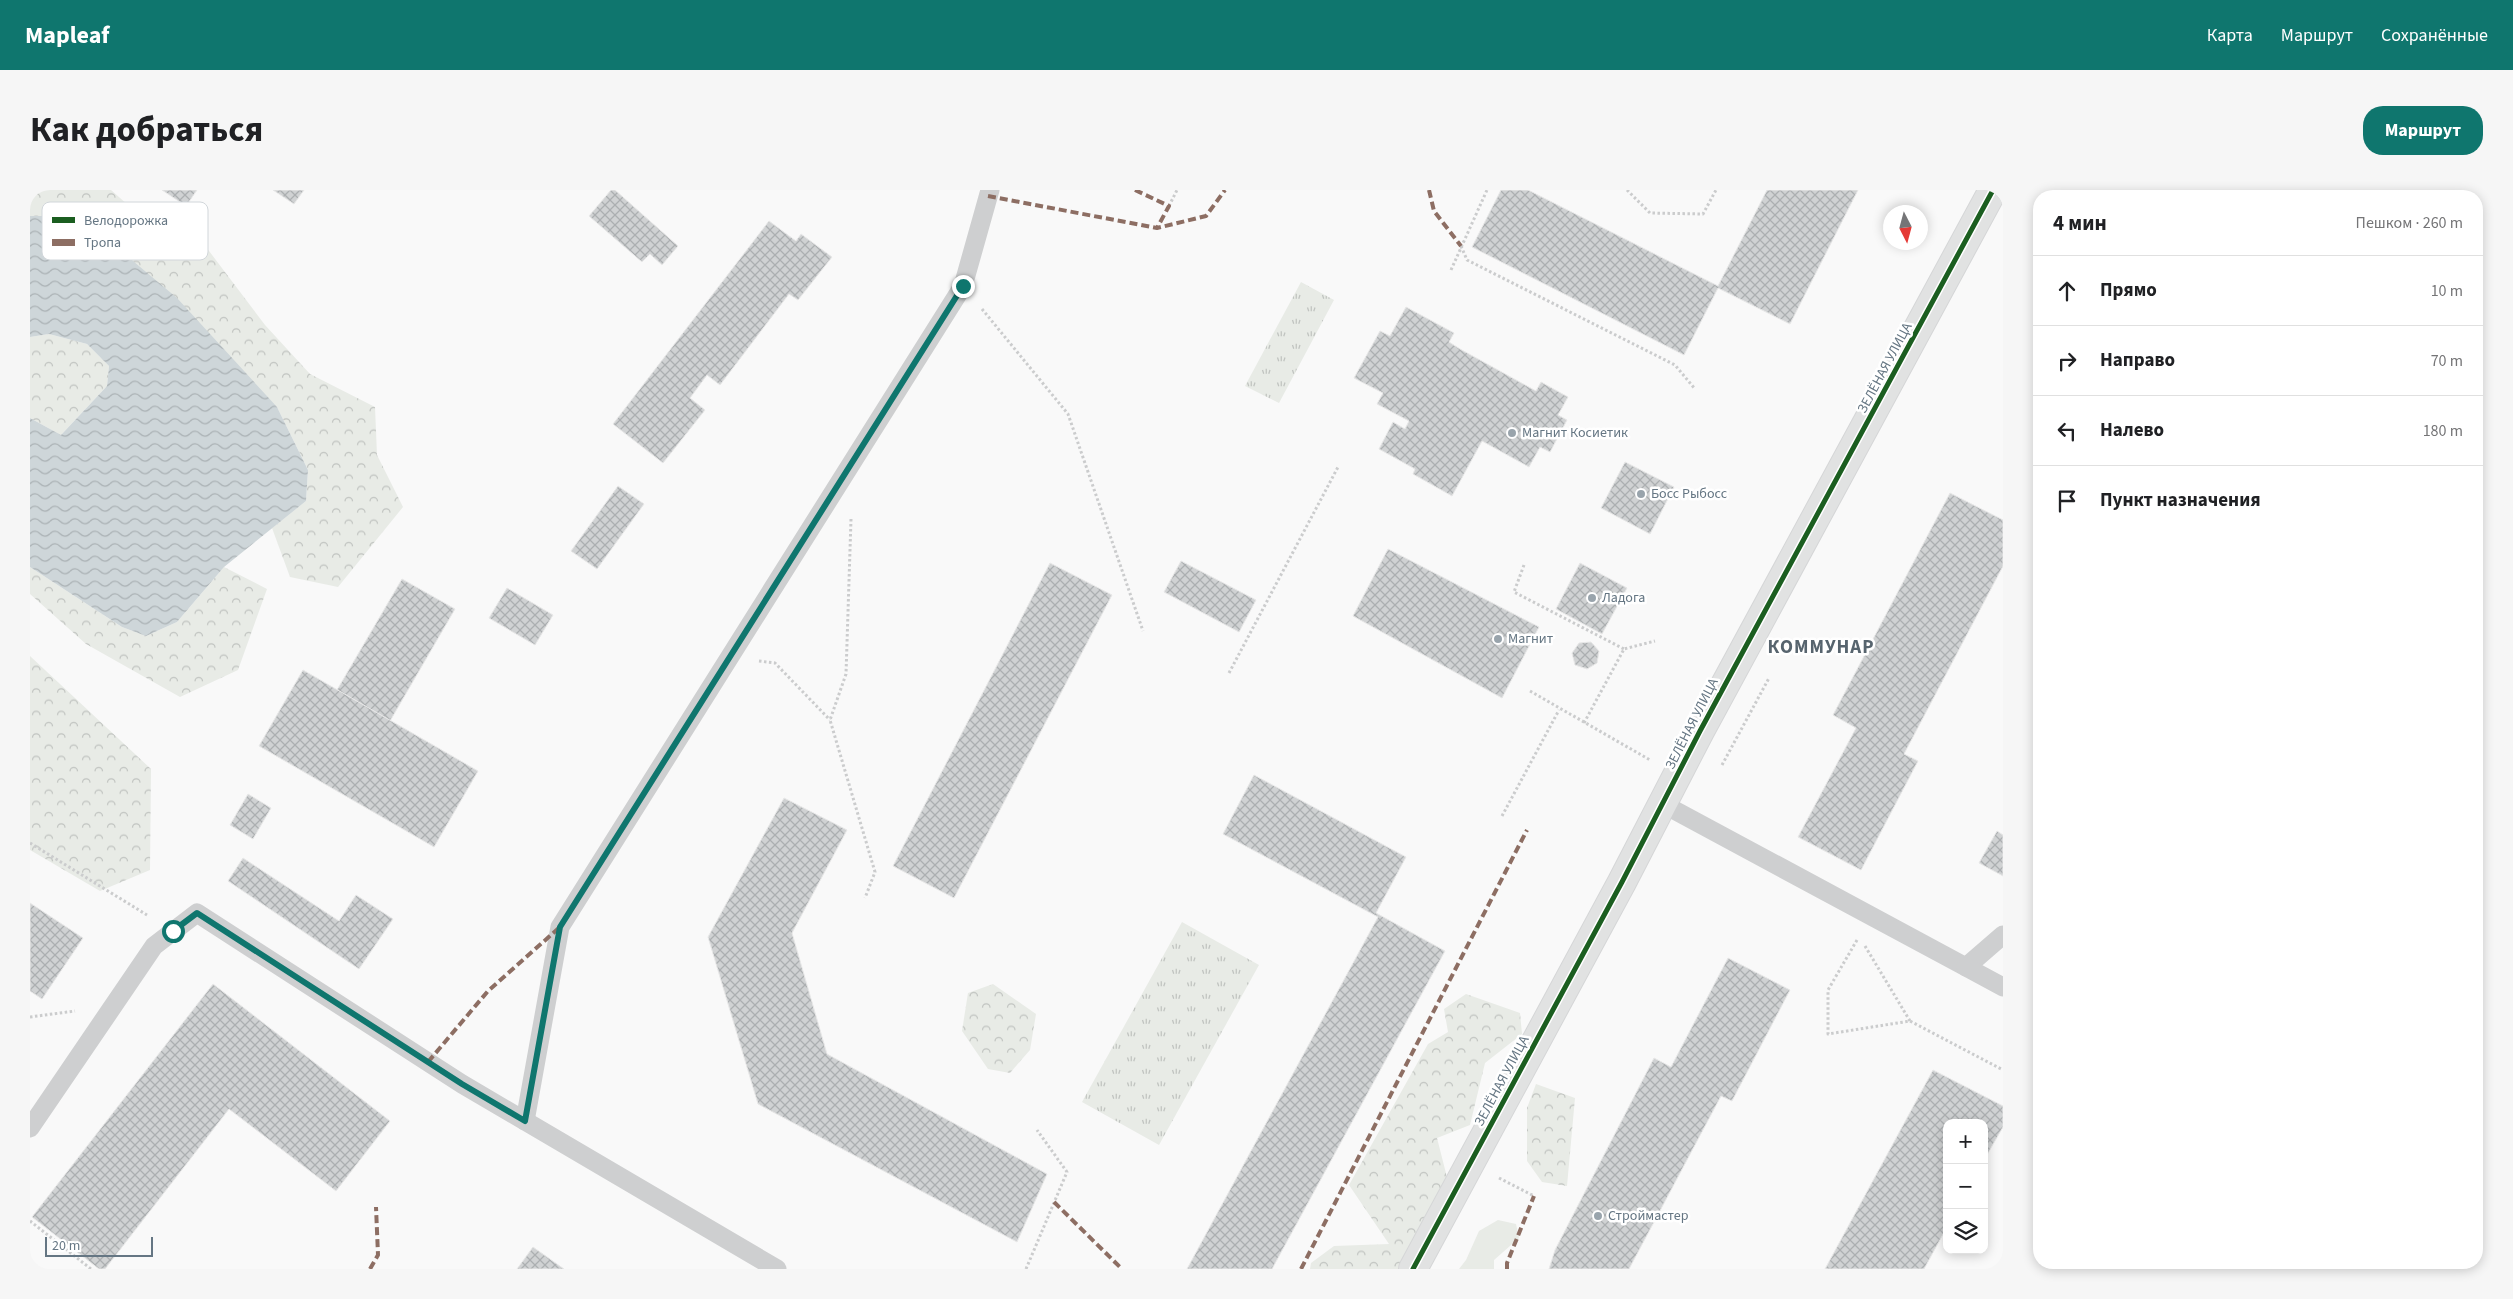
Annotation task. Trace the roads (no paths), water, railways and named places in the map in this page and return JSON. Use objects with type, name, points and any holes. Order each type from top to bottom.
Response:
[{"type":"street","name":"ЗЕЛЁНАЯ УЛИЦА","points":[[1413,1269],[1663,804],[1709,714],[1993,190]]},
{"type":"lane","points":[[525,1121],[560,927],[963,286],[990,190]]},
{"type":"lane","points":[[1663,804],[2003,987]]},
{"type":"lane","points":[[30,1128],[154,946],[197,913],[462,1084],[777,1269]]},
{"type":"lane","points":[[1966,967],[2003,935]]},
{"type":"water","points":[[30,216],[42,216],[42,260],[132,260],[177,298],[277,407],[308,470],[306,501],[224,567],[177,622],[146,636],[122,627],[30,567],[30,418],[61,435],[107,386],[109,366],[87,344],[49,334],[30,337]]},
{"type":"place","name":"Магнит Косиетик","points":[[1512,433]]},
{"type":"place","name":"Босс Рыбосс","points":[[1641,494]]},
{"type":"place","name":"Ладога","points":[[1592,598]]},
{"type":"place","name":"Магнит","points":[[1498,639]]},
{"type":"place","name":"Строймастер","points":[[1598,1216]]},
{"type":"district","name":"КОММУНАР","points":[[1821,647]]}]
